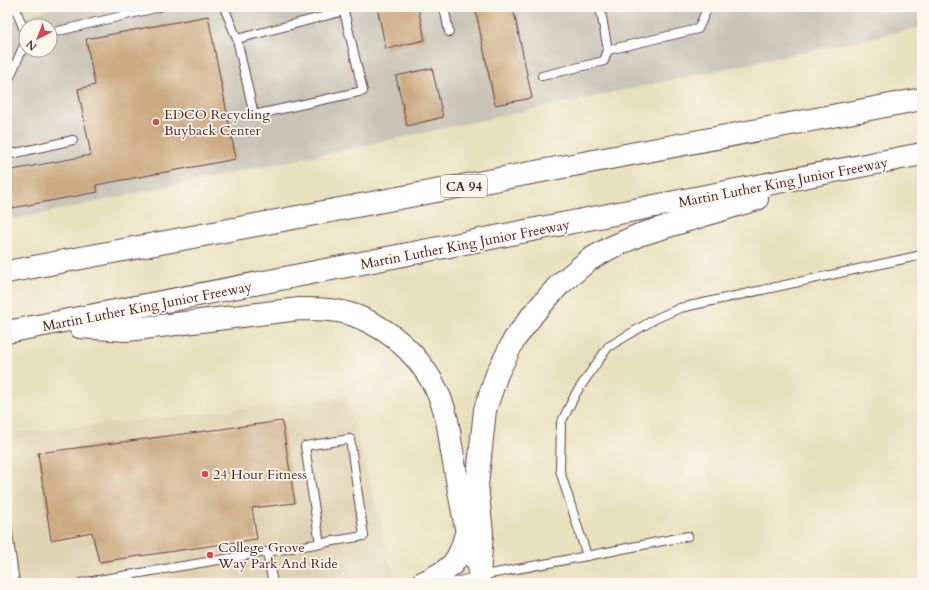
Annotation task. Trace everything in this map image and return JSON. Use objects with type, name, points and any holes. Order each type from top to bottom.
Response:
[{"type":"highway","name":"CA 94","points":[[7,272],[922,99]]},
{"type":"highway","name":"Martin Luther King Junior Freeway","points":[[7,332],[51,325],[922,154]]},
{"type":"highway","points":[[479,576],[482,533],[477,484],[485,410],[497,374],[514,340],[534,313],[559,285],[589,260],[610,248],[639,236],[855,167]]},
{"type":"highway","points":[[51,325],[127,330],[306,309],[327,309],[356,316],[386,330],[406,347],[424,367],[436,389],[446,415],[466,533],[479,576]]},
{"type":"highway","points":[[422,583],[436,577],[453,564],[461,554],[466,533]]},
{"type":"lane","points":[[15,7],[19,18]]},
{"type":"lane","points":[[58,30],[160,7]]},
{"type":"lane","points":[[224,7],[237,39],[254,115],[362,91],[344,11],[237,39]]},
{"type":"lane","points":[[444,7],[449,32]]},
{"type":"lane","points":[[542,76],[604,60],[608,50],[600,7]]},
{"type":"lane","points":[[608,50],[698,29],[708,7]]},
{"type":"lane","points":[[7,84],[18,58]]},
{"type":"lane","points":[[7,155],[73,140]]},
{"type":"lane","points":[[587,556],[560,470],[561,423],[576,393],[608,347],[655,319],[680,308],[922,256]]},
{"type":"lane","points":[[80,583],[320,544],[364,536],[350,439],[305,446],[320,544]]},
{"type":"lane","points":[[7,526],[15,583]]},
{"type":"lane","points":[[451,583],[479,576],[563,562],[688,536]]},
{"type":"lane","points":[[267,552],[273,583]]},
{"type":"shaded area","points":[[55,7],[922,7],[922,27],[7,221],[7,23],[18,19],[18,58],[58,58],[58,18],[22,18]]},
{"type":"shaded area","points":[[347,398],[396,583],[7,583],[7,434]]},
{"type":"building","points":[[377,7],[418,7],[425,40],[386,49]]},
{"type":"building","points":[[475,7],[513,7],[532,98],[495,105]]},
{"type":"building","name":"EDCO Recycling Buyback Center","points":[[208,16],[236,159],[96,185],[98,192],[7,209],[7,171],[91,155],[78,89],[95,85],[86,39]]},
{"type":"building","points":[[432,68],[443,117],[407,126],[396,76]]},
{"type":"building","points":[[282,421],[295,503],[252,508],[257,539],[99,562],[92,532],[51,540],[38,453]]},
{"type":"place","name":"EDCO Recycling Buyback Center","points":[[156,122]]},
{"type":"place","name":"24 Hour Fitness","points":[[205,474]]},
{"type":"place","name":"College Grove Way Park And Ride","points":[[210,555]]}]
